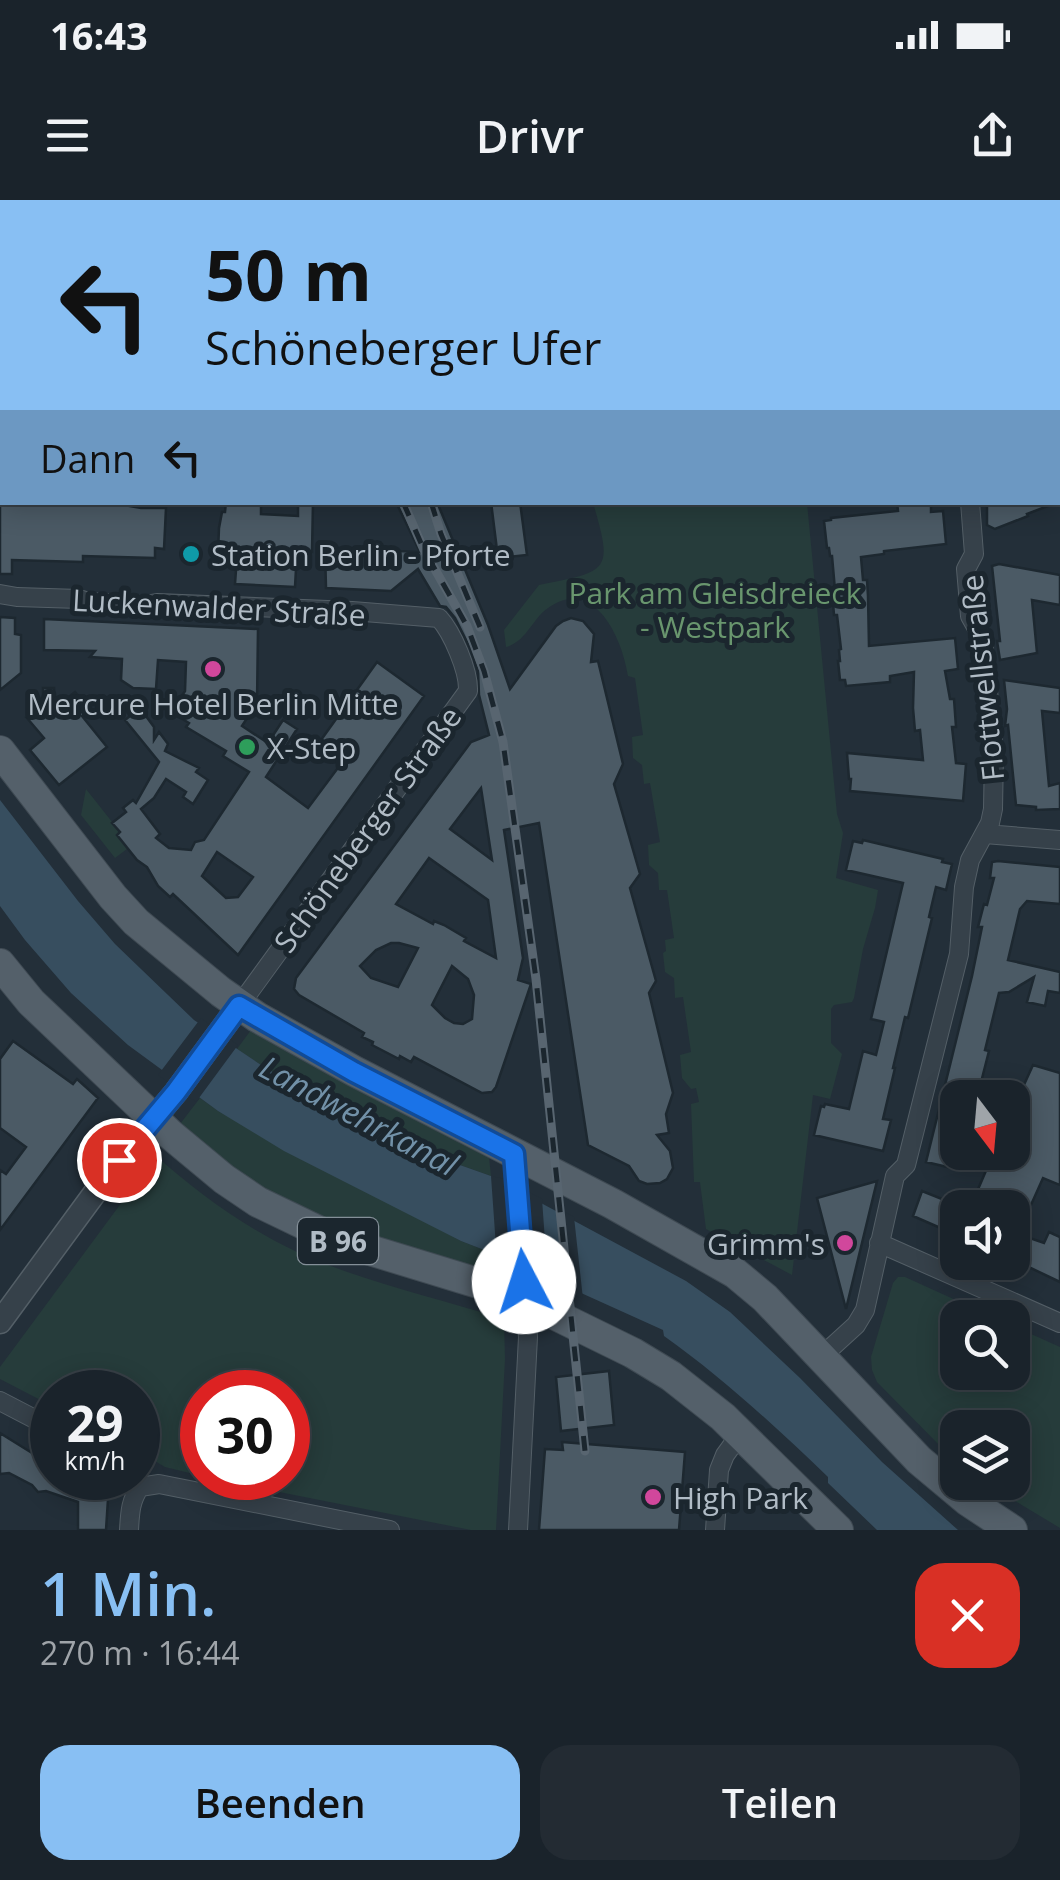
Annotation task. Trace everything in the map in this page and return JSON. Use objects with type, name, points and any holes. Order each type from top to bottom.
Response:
[{"type":"main road","points":[[0,751],[136,922],[239,1006],[514,1167],[660,1230],[735,1273],[765,1298],[919,1460],[1012,1530]]},
{"type":"main road","name":"B 96","points":[[0,964],[31,1002],[154,1119],[224,1179],[286,1218],[336,1240],[494,1288],[525,1291],[633,1352],[688,1388],[741,1433],[838,1530]]},
{"type":"street","name":"Flottwellstraße","points":[[822,1356],[856,1326],[864,1310],[895,1176],[906,1165],[959,954],[970,860],[990,823],[993,809],[994,753],[982,639],[970,616],[966,569],[974,554],[970,505]]},
{"type":"street","name":"Luckenwalder Straße","points":[[0,594],[102,603],[439,618]]},
{"type":"street","name":"Schöneberger Straße","points":[[154,1119],[468,690],[465,668],[439,618]]},
{"type":"street","points":[[985,834],[1060,840]]},
{"type":"street","points":[[0,1322],[134,1140],[154,1119]]},
{"type":"street","points":[[514,1167],[527,1357],[518,1530]]},
{"type":"street","points":[[879,1244],[1060,1324]]},
{"type":"street","points":[[0,1401],[30,1417]]},
{"type":"street","points":[[715,1530],[719,1470],[724,1455],[741,1433]]},
{"type":"street","points":[[129,1530],[131,1504],[140,1487],[149,1484],[390,1530]]},
{"type":"green space","name":"Park am Gleisdreieck - Westpark","points":[[594,505],[807,505],[837,814],[843,833],[836,878],[878,890],[854,998],[831,1009],[831,1043],[842,1054],[830,1099],[813,1095],[792,1275],[706,1229],[700,1182],[694,1182],[691,1104],[699,1102],[696,1088],[691,1089],[682,1078],[680,1055],[691,1052],[683,997],[675,998],[674,978],[665,972],[665,940],[674,938],[667,890],[659,890],[658,873],[649,865],[648,845],[660,842],[650,783],[644,784],[642,765],[633,758],[632,737],[643,735],[635,678],[628,676],[620,646],[604,617],[581,600],[567,599],[551,606],[520,640],[506,647],[504,630],[539,585],[592,571],[600,565],[603,543]]},
{"type":"green space","points":[[86,789],[120,832],[117,835],[131,846],[115,858],[81,815]]},
{"type":"green space","points":[[251,1030],[489,1157],[491,1176],[443,1159],[267,1069],[237,1049]]},
{"type":"green space","points":[[200,1098],[461,1241],[497,1255],[498,1275],[341,1226],[252,1182],[180,1124]]},
{"type":"green space","points":[[156,1156],[223,1209],[297,1252],[373,1280],[504,1319],[496,1530],[471,1530],[310,1498],[310,1370],[180,1370],[180,1471],[160,1464],[160,1370],[30,1370],[30,1395],[0,1379],[0,1367]]},
{"type":"green space","points":[[898,1277],[905,1277],[956,1300],[940,1300],[940,1390],[1030,1390],[1030,1334],[1060,1347],[1060,1528],[1013,1500],[1030,1500],[1030,1410],[940,1410],[940,1446],[877,1382],[871,1357]]},
{"type":"water","points":[[0,800],[115,944],[194,1020],[267,1069],[443,1159],[491,1176],[686,1281],[730,1312],[882,1462],[958,1530],[877,1530],[789,1440],[664,1336],[663,1330],[461,1241],[284,1151],[218,1111],[128,1045],[71,993],[0,906]]},
{"type":"pier","points":[[201,1018],[238,1045],[196,1102],[158,1075]]},
{"type":"pier","points":[[491,1176],[505,1179],[542,1199],[548,1283],[497,1261]]},
{"type":"pier","points":[[556,1207],[574,1217],[583,1299],[565,1291]]},
{"type":"building","points":[[0,505],[166,508],[164,549],[155,548],[155,558],[83,556],[83,562],[12,560],[12,574],[0,574]]},
{"type":"building","points":[[226,505],[261,505],[261,514],[298,516],[298,505],[313,505],[312,552],[297,551],[295,587],[235,584],[237,556],[218,552],[219,528]]},
{"type":"building","points":[[397,505],[438,505],[510,689],[563,621],[583,621],[594,634],[591,662],[598,661],[623,764],[614,784],[640,874],[630,888],[656,981],[649,993],[673,1093],[666,1114],[669,1133],[657,1135],[670,1151],[673,1168],[660,1183],[639,1181],[629,1166],[588,1145],[539,823],[504,830],[523,958],[518,980],[531,984],[492,1092],[482,1093],[414,1057],[411,1062],[400,1056],[399,1059],[372,1045],[362,1037],[364,1033],[294,989],[296,978],[471,742],[489,735],[470,648],[455,618],[440,606],[418,569],[391,591],[326,588],[325,548],[420,552]],"holes":[[[481,788],[492,860],[450,829]],[[429,858],[488,900],[496,958],[444,925],[434,921],[433,924],[396,904]],[[391,943],[418,948],[398,987],[371,978],[360,966],[376,950]],[[452,966],[468,979],[474,995],[472,1019],[463,1024],[445,1018],[432,1005]]]},
{"type":"building","points":[[491,505],[520,505],[527,555],[498,558]]},
{"type":"building","points":[[897,505],[931,505],[931,512],[943,511],[946,544],[861,557],[863,580],[867,580],[869,646],[955,638],[958,669],[945,671],[950,699],[954,699],[956,763],[966,764],[963,801],[850,791],[847,753],[923,760],[920,730],[915,731],[914,672],[890,676],[890,682],[846,686],[845,680],[840,680],[832,556],[827,548],[824,521],[898,511]]},
{"type":"building","points":[[987,505],[1050,505],[995,529],[987,525]]},
{"type":"building","points":[[992,566],[1060,575],[1060,605],[1032,600],[1037,653],[1000,660]]},
{"type":"building","points":[[0,617],[15,618],[15,634],[21,635],[21,673],[0,690]]},
{"type":"building","points":[[44,619],[258,629],[257,703],[242,726],[268,743],[283,720],[297,729],[266,777],[308,808],[346,757],[321,740],[377,662],[424,696],[238,955],[173,894],[170,897],[158,886],[147,867],[117,835],[120,832],[112,823],[126,812],[123,808],[133,800],[136,803],[159,762],[125,720],[140,708],[154,727],[154,740],[159,732],[168,744],[165,751],[199,768],[196,772],[208,780],[193,804],[183,797],[186,792],[166,779],[141,809],[160,834],[156,838],[169,848],[191,850],[195,842],[204,840],[249,772],[223,756],[226,751],[186,727],[189,723],[171,712],[185,691],[186,662],[158,660],[156,689],[133,688],[121,680],[122,659],[90,657],[95,651],[44,650]],"holes":[[[217,852],[253,877],[238,897],[226,898],[202,876]]]},
{"type":"building","points":[[1004,680],[1060,688],[1060,713],[1042,711],[1049,786],[1060,783],[1060,809],[1036,810],[1016,805],[1008,725],[1005,726]]},
{"type":"building","points":[[43,688],[54,688],[55,708],[75,692],[90,710],[82,716],[107,747],[59,785],[30,750],[44,738],[27,718],[43,718]]},
{"type":"building","points":[[863,840],[952,864],[946,890],[936,887],[929,917],[932,918],[893,1068],[883,1119],[891,1120],[883,1151],[814,1135],[821,1106],[849,1109],[863,1051],[876,1055],[884,1022],[871,1019],[903,883],[846,870],[853,841]]},
{"type":"building","points":[[992,862],[1060,867],[1060,904],[1027,901],[1020,909],[1008,960],[1060,972],[1060,993],[1048,991],[1045,1006],[1027,1002],[1034,977],[1009,992],[999,993],[982,1080],[946,1080],[972,976],[982,927],[978,927],[994,878],[990,878]]},
{"type":"building","points":[[13,1041],[73,1084],[77,1079],[98,1098],[0,1230],[0,1170],[6,1174],[26,1147],[0,1128],[0,1059]]},
{"type":"building","points":[[1033,1065],[1060,1073],[1060,1185],[1043,1178],[1030,1207],[1030,1190],[978,1190],[986,1170],[1030,1170],[1030,1080],[1026,1080]]},
{"type":"building","points":[[940,1105],[940,1165],[926,1162]]},
{"type":"building","name":"Grimm's","points":[[877,1181],[846,1309],[817,1198]]},
{"type":"building","points":[[922,1191],[940,1198],[940,1228],[913,1216]]},
{"type":"building","points":[[1049,1232],[1060,1237],[1060,1282],[1030,1268],[1030,1238],[1044,1243]]},
{"type":"building","points":[[609,1371],[614,1425],[561,1431],[556,1377]]},
{"type":"building","points":[[0,1433],[30,1452],[30,1484],[9,1473],[0,1474]]},
{"type":"building","name":"High Park","points":[[562,1442],[685,1452],[679,1530],[539,1530],[545,1449],[563,1450]]},
{"type":"building","points":[[72,1500],[108,1500],[106,1530],[78,1530],[78,1502]]},
{"type":"railway","points":[[404,505],[424,550],[467,626],[503,742],[536,979],[585,1451]]},
{"type":"railway","points":[[432,505],[480,627]]},
{"type":"place","name":"Station Berlin - Pforte","points":[[191,554]]},
{"type":"place","name":"Mercure Hotel Berlin Mitte","points":[[213,669]]},
{"type":"place","name":"X-Step","points":[[247,747]]},
{"type":"place","name":"Grimm's","points":[[845,1243]]},
{"type":"place","name":"High Park","points":[[653,1497]]},
{"type":"route","points":[[119,1160],[176,1092],[239,1006],[354,1072],[514,1154],[524,1282]]},
{"type":"water label","name":"Landwehrkanal","points":[[359,1115]]}]
